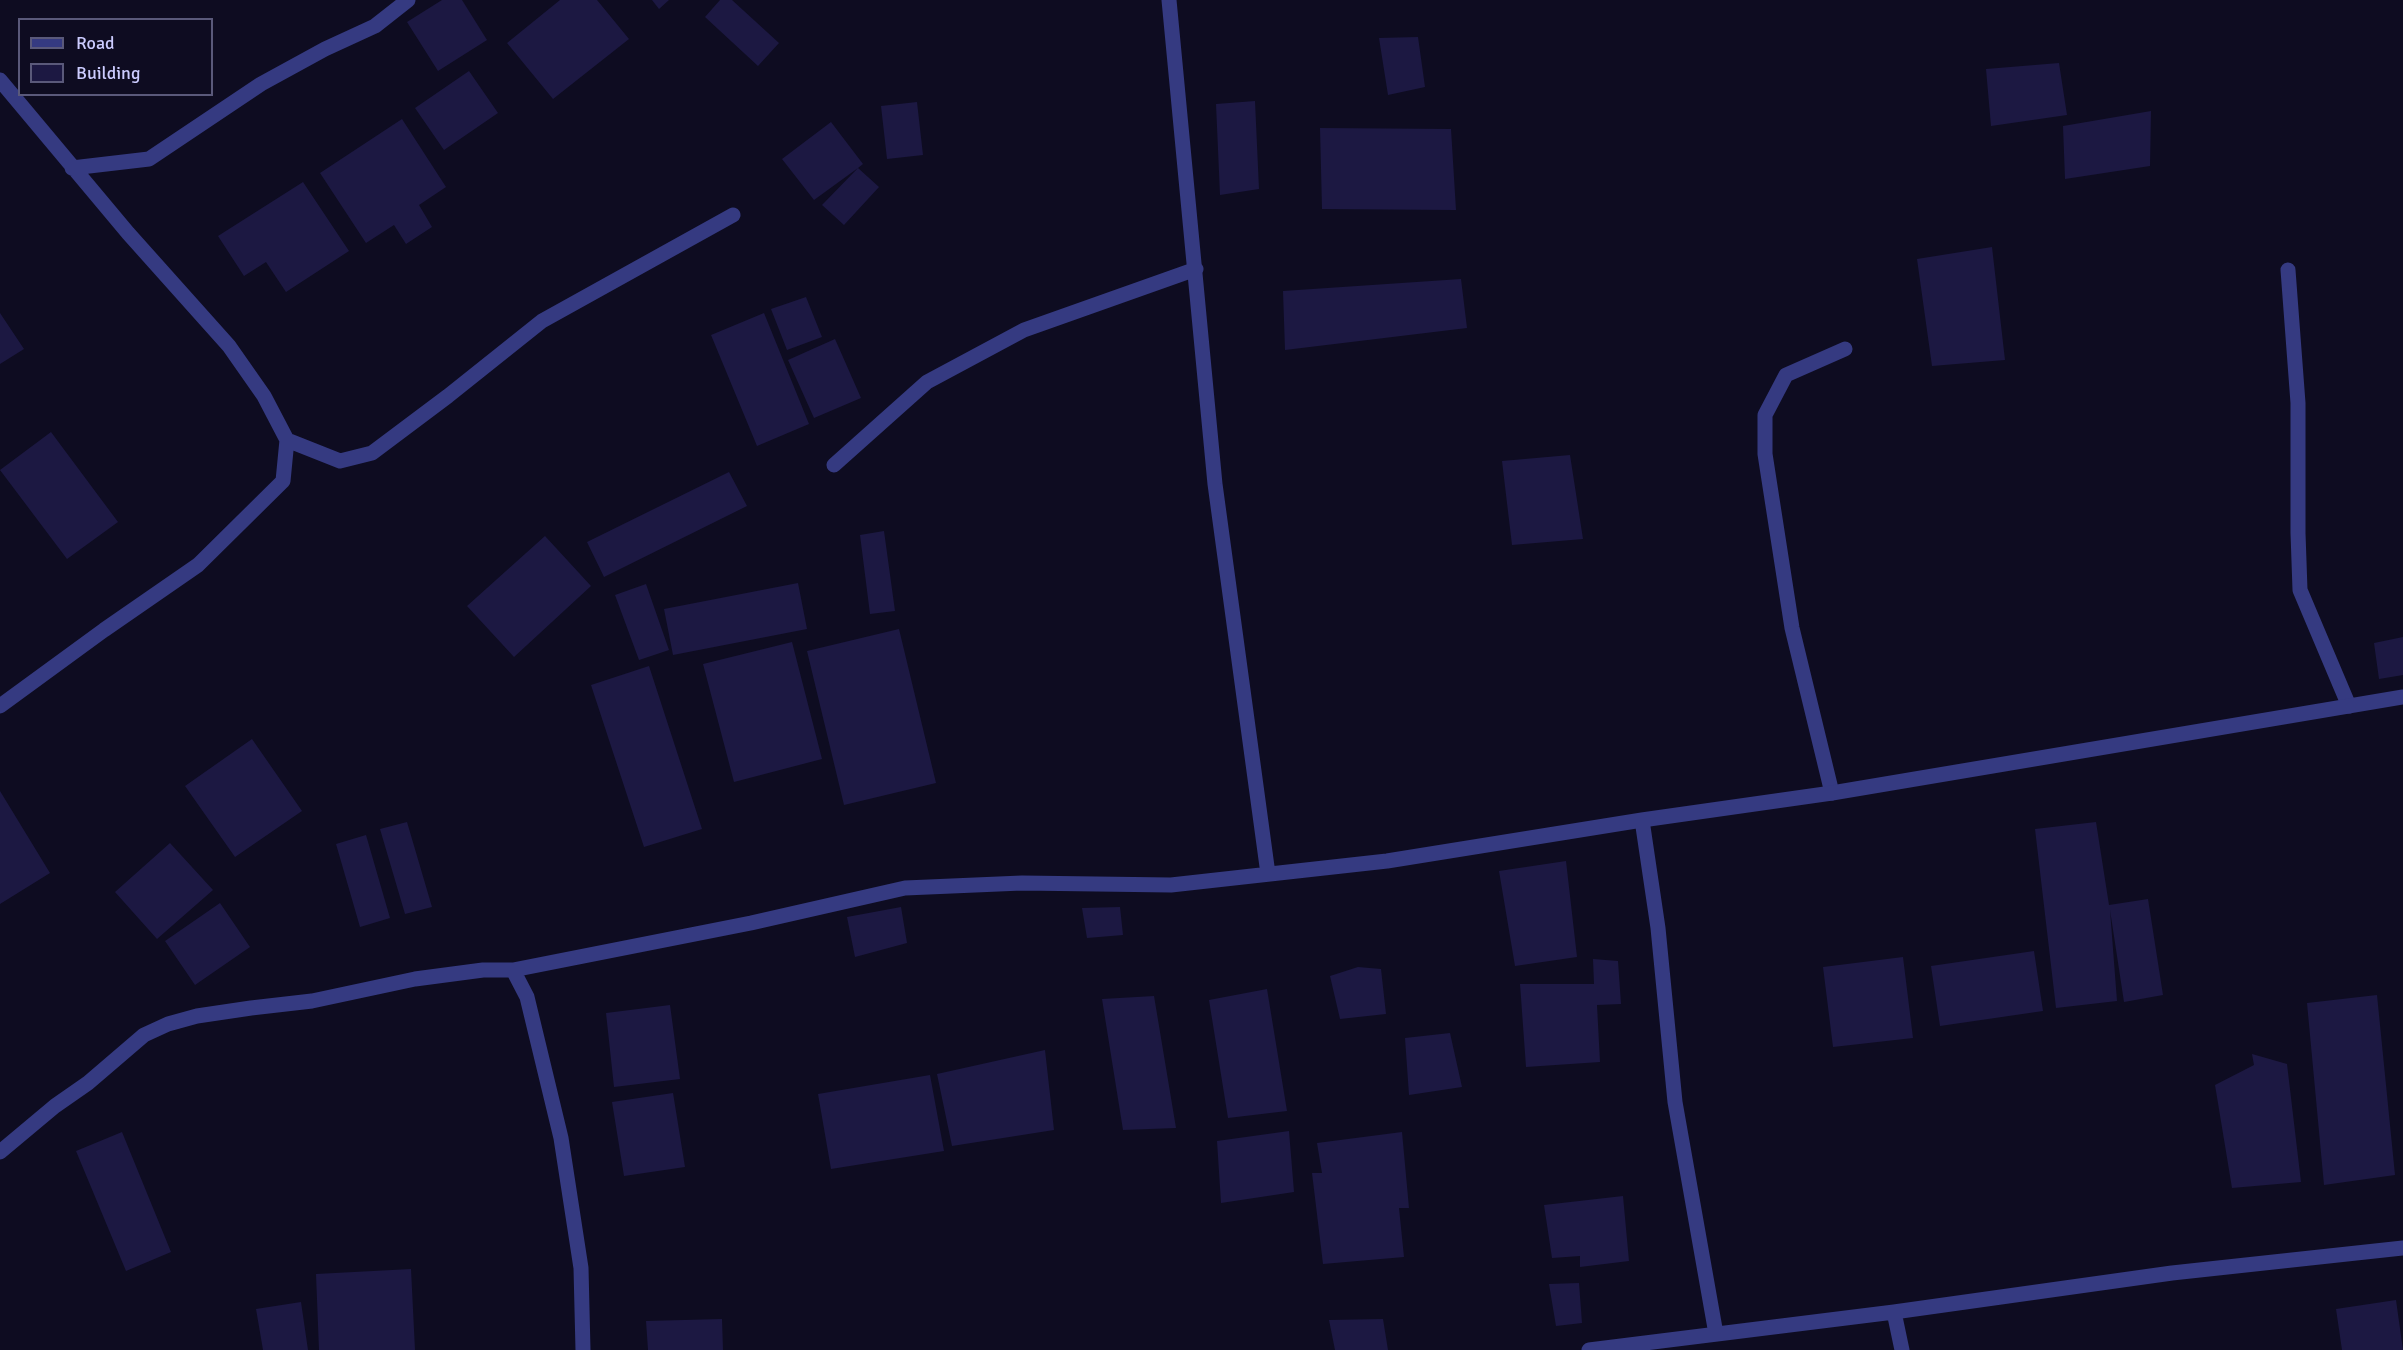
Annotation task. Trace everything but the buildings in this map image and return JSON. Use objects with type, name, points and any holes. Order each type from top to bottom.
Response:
[{"type":"street","points":[[72,168],[149,159],[261,84],[325,49],[375,26],[408,0]]},
{"type":"street","points":[[1169,0],[1215,484],[1268,874]]},
{"type":"street","points":[[0,80],[72,168],[229,346],[264,396],[287,440],[283,481],[198,565],[0,706]]},
{"type":"street","points":[[287,440],[340,461],[372,453],[542,321],[733,215]]},
{"type":"street","points":[[834,465],[927,382],[1024,330],[1196,269]]},
{"type":"street","points":[[2288,270],[2298,403],[2300,590],[2349,706]]},
{"type":"street","points":[[1832,793],[1792,628],[1765,454],[1765,416],[1786,375],[1845,349]]},
{"type":"street","points":[[0,1152],[88,1083],[144,1035],[168,1024],[197,1016],[312,1001],[415,979],[483,970],[513,970],[751,923],[905,888],[1022,883],[1171,885],[1387,861],[1642,820],[1832,793],[2403,697]]},
{"type":"street","points":[[1642,820],[1658,928],[1675,1101],[1716,1334]]},
{"type":"street","points":[[513,970],[527,997],[561,1138],[580,1268],[583,1350]]},
{"type":"street","points":[[1589,1350],[1894,1312],[2172,1273],[2403,1248]]},
{"type":"street","points":[[1894,1312],[1902,1350]]}]
